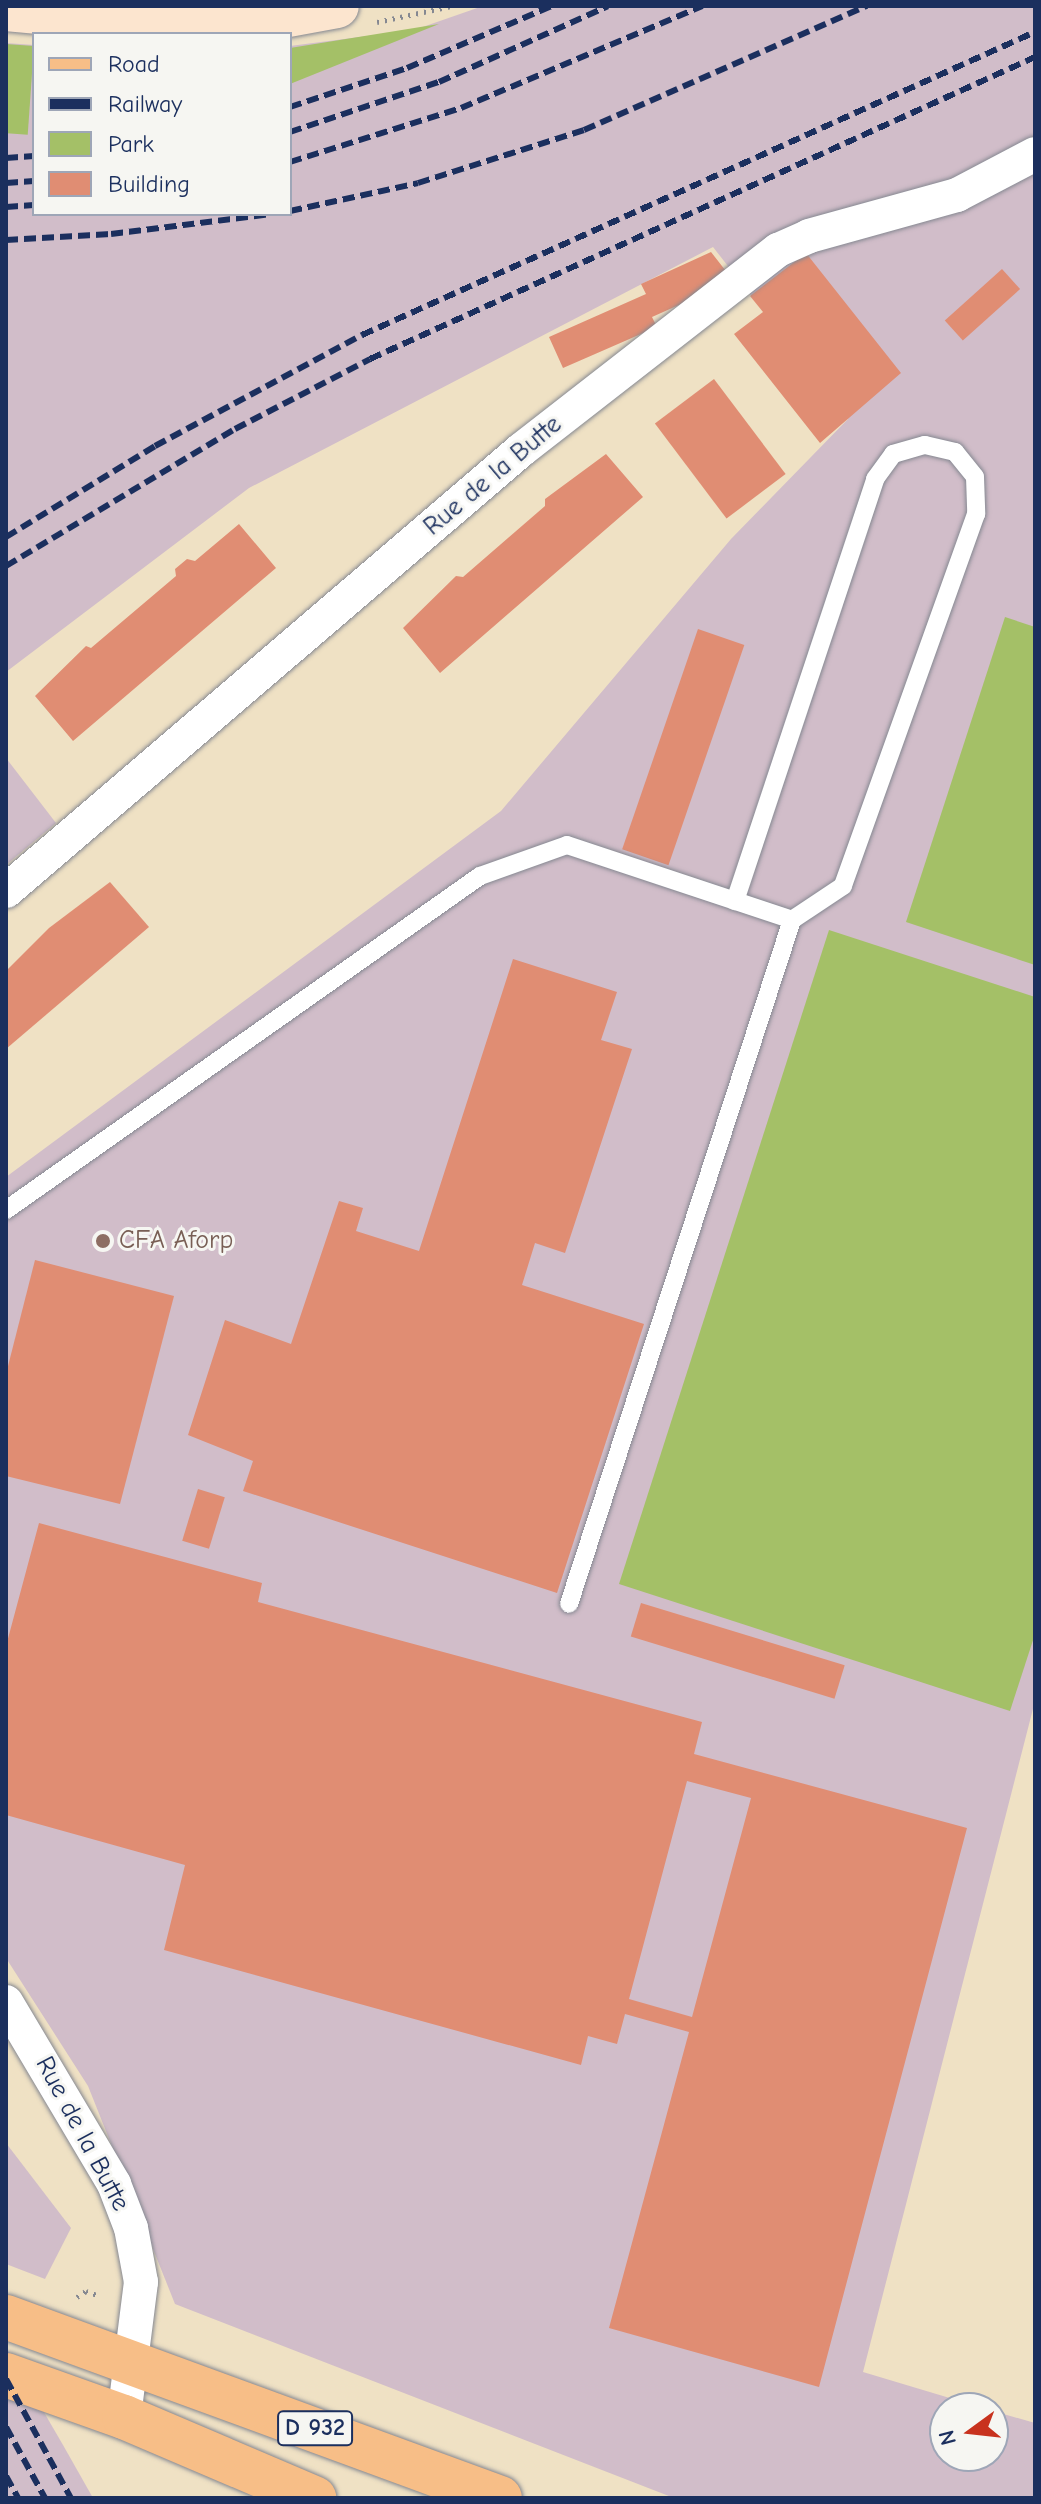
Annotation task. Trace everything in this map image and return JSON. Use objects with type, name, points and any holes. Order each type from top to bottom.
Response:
[{"type":"main road","name":"D 932","points":[[6,2317],[500,2498]]},
{"type":"main road","name":"D 932","points":[[6,2375],[124,2417],[314,2498]]},
{"type":"street","points":[[20,9],[164,21],[266,19],[337,6]]},
{"type":"street","name":"Rue de la Butte","points":[[6,891],[521,450],[778,250],[809,236],[957,195],[1035,154]]},
{"type":"street","name":"Rue de la Butte","points":[[6,2002],[114,2184],[131,2228],[141,2282],[124,2417]]},
{"type":"lane","points":[[569,1604],[792,920],[843,886],[976,514],[975,477],[955,452],[925,445],[893,454],[875,479],[735,901]]},
{"type":"lane","points":[[6,1210],[480,876],[567,845],[792,920]]},
{"type":"shaded area","points":[[483,6],[1035,6],[1035,1701],[863,2372],[930,2392],[929,2472],[1009,2472],[1009,2416],[1035,2423],[1035,2498],[674,2498],[175,2304],[88,2086],[6,1958],[6,1177],[501,811],[731,539],[848,419],[713,247],[249,488],[6,672],[6,43],[32,45],[32,216],[292,216],[292,46],[414,30]]},
{"type":"shaded area","points":[[6,758],[56,823],[6,865]]},
{"type":"shaded area","points":[[6,2143],[71,2228],[45,2279],[6,2264]]},
{"type":"shaded area","points":[[6,2347],[63,2445],[93,2498],[6,2498]]},
{"type":"green space","points":[[439,24],[292,83],[292,48]]},
{"type":"green space","points":[[6,44],[32,46],[28,135],[6,133]]},
{"type":"green space","points":[[1005,617],[1035,627],[1035,965],[906,922]]},
{"type":"green space","points":[[829,930],[1035,997],[1035,1634],[1010,1711],[619,1584]]},
{"type":"building","points":[[711,252],[729,275],[706,285],[708,292],[652,317],[657,327],[563,368],[549,337],[646,294],[641,284]]},
{"type":"building","points":[[806,253],[901,373],[820,443],[734,334],[763,312],[750,296]]},
{"type":"building","points":[[1002,269],[1020,289],[963,341],[945,321]]},
{"type":"building","points":[[714,379],[786,474],[727,519],[655,424]]},
{"type":"building","points":[[606,454],[643,497],[440,673],[403,628],[456,576],[463,577],[545,506],[545,499]]},
{"type":"building","points":[[239,524],[276,568],[73,741],[35,696],[86,646],[91,648],[176,576],[175,569],[187,559],[195,561]]},
{"type":"building","points":[[698,629],[744,645],[668,865],[622,849]]},
{"type":"building","points":[[110,882],[149,927],[6,1049],[6,971],[49,928]]},
{"type":"building","points":[[513,959],[617,992],[601,1040],[632,1049],[565,1253],[535,1243],[522,1285],[644,1324],[557,1593],[243,1491],[253,1461],[188,1435],[225,1320],[291,1344],[339,1201],[363,1208],[356,1231],[419,1251]]},
{"type":"building","points":[[35,1260],[174,1296],[120,1504],[6,1476],[6,1374]]},
{"type":"building","points":[[198,1489],[225,1497],[209,1549],[182,1541]]},
{"type":"building","points":[[39,1523],[262,1583],[258,1602],[702,1722],[694,1754],[967,1828],[819,2387],[609,2328],[689,2032],[625,2014],[617,2044],[588,2036],[581,2065],[164,1950],[185,1865],[6,1815],[6,1646]],"holes":[[[687,1781],[751,1798],[692,2017],[629,1999]]]},
{"type":"building","points":[[641,1603],[845,1665],[834,1699],[631,1636]]},
{"type":"railway","points":[[292,106],[407,68],[552,6]]},
{"type":"railway","points":[[292,131],[439,82],[608,6]]},
{"type":"railway","points":[[292,161],[461,108],[702,6]]},
{"type":"railway","points":[[292,211],[418,183],[584,130],[867,6]]},
{"type":"railway","points":[[6,537],[155,446],[362,335],[1035,32]]},
{"type":"railway","points":[[6,566],[235,429],[370,359],[1035,57]]},
{"type":"railway","points":[[6,158],[32,156]]},
{"type":"railway","points":[[6,183],[32,181]]},
{"type":"railway","points":[[6,207],[32,205]]},
{"type":"railway","points":[[6,240],[111,234],[255,216]]},
{"type":"railway","points":[[6,2379],[71,2498]]},
{"type":"railway","points":[[6,2427],[45,2498]]},
{"type":"railway","points":[[6,2476],[18,2498]]},
{"type":"place","name":"CFA Aforp","points":[[103,1241]]}]
